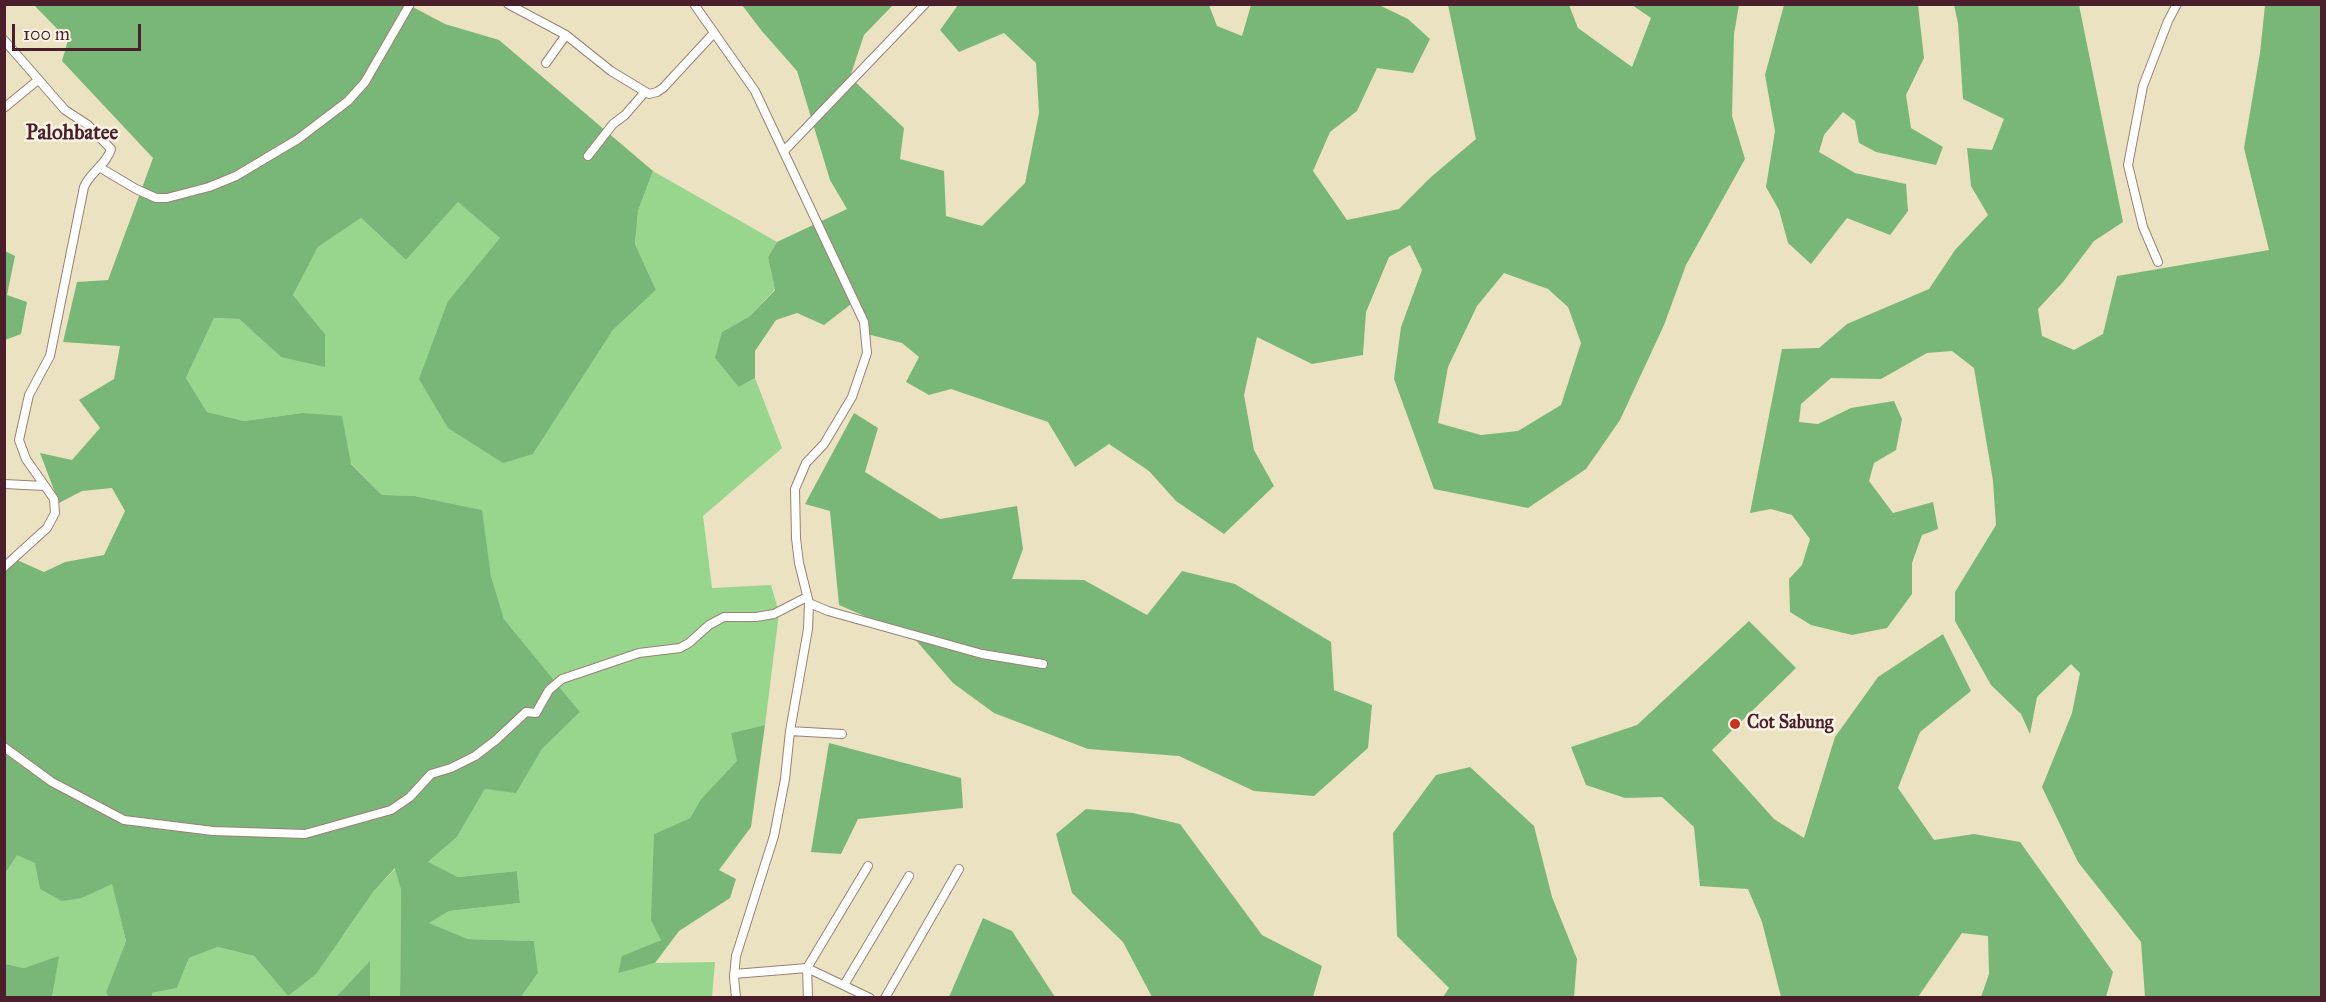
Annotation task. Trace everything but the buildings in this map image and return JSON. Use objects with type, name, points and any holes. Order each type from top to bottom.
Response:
[{"type":"street","points":[[99,167],[150,197],[162,199],[209,187],[237,176],[298,139],[356,93],[365,82],[410,4]]},
{"type":"street","points":[[508,4],[566,35],[611,71],[644,93],[652,94],[663,88],[713,34]]},
{"type":"street","points":[[694,4],[755,91],[864,322],[867,353],[852,397],[824,444],[806,463],[795,489],[796,537],[808,600],[808,629],[774,836],[742,935],[734,974],[736,998]]},
{"type":"street","points":[[784,151],[925,4]]},
{"type":"street","points":[[2158,262],[2144,227],[2128,165],[2143,86],[2177,4]]},
{"type":"street","points":[[546,63],[566,35]]},
{"type":"street","points":[[4,40],[69,114],[88,125],[110,145],[111,152],[88,177],[84,187],[50,356],[29,395],[20,440],[26,459],[54,499],[55,513],[52,521],[22,553],[4,567]]},
{"type":"street","points":[[4,108],[38,81]]},
{"type":"street","points":[[588,156],[613,124],[625,115],[644,93]]},
{"type":"street","points":[[4,483],[44,486]]},
{"type":"street","points":[[808,600],[828,611],[982,654],[1043,664]]},
{"type":"street","points":[[4,747],[52,782],[124,820],[213,831],[305,834],[391,810],[410,797],[431,774],[451,768],[475,756],[496,740],[525,711],[536,713],[549,690],[562,679],[639,653],[680,648],[724,617],[756,617],[774,614],[808,600]]},
{"type":"street","points":[[790,731],[842,734]]},
{"type":"street","points":[[808,998],[807,968],[868,866]]},
{"type":"street","points":[[885,998],[959,869]]},
{"type":"street","points":[[848,990],[909,876]]},
{"type":"street","points":[[734,974],[807,968],[848,990],[870,998]]},
{"type":"green space","points":[[34,5],[409,5],[445,24],[499,40],[653,171],[638,211],[635,244],[656,290],[613,330],[533,454],[503,463],[448,428],[419,379],[448,301],[500,238],[458,202],[406,260],[361,218],[318,247],[293,295],[325,334],[325,367],[281,357],[239,319],[214,318],[186,378],[207,412],[244,421],[302,413],[342,416],[351,464],[382,495],[415,496],[482,510],[491,576],[504,619],[580,712],[542,749],[516,793],[485,789],[457,837],[428,862],[458,877],[517,871],[520,903],[449,911],[429,923],[468,939],[534,941],[538,973],[521,997],[400,997],[401,890],[395,868],[374,891],[316,974],[288,996],[254,956],[218,947],[189,958],[177,988],[152,993],[152,997],[108,997],[106,992],[126,941],[112,884],[82,898],[62,901],[40,889],[35,863],[17,855],[5,873],[5,571],[17,560],[44,572],[65,562],[104,555],[125,511],[112,488],[82,491],[59,503],[40,453],[72,460],[100,428],[79,400],[114,379],[120,346],[63,342],[77,282],[108,280],[153,158],[62,61],[68,40]]},
{"type":"green space","points":[[742,5],[893,5],[864,35],[850,77],[904,128],[900,159],[944,171],[946,216],[982,226],[1025,183],[1039,113],[1036,63],[1004,33],[959,52],[940,30],[958,5],[1209,5],[1217,26],[1242,36],[1251,5],[1379,5],[1408,19],[1430,39],[1413,73],[1377,68],[1357,111],[1330,132],[1313,171],[1347,220],[1399,209],[1431,177],[1476,139],[1448,5],[1569,5],[1578,28],[1632,67],[1651,18],[1632,5],[1739,5],[1734,34],[1732,116],[1745,159],[1686,265],[1664,325],[1620,420],[1586,469],[1528,508],[1434,489],[1394,379],[1401,327],[1422,270],[1410,245],[1389,257],[1366,312],[1363,355],[1312,364],[1257,337],[1244,395],[1254,450],[1274,486],[1224,534],[1176,501],[1149,471],[1109,444],[1075,467],[1048,422],[951,389],[929,395],[906,382],[919,357],[902,343],[867,334],[855,301],[824,325],[797,313],[776,320],[755,351],[755,378],[739,387],[715,358],[722,332],[750,316],[775,290],[768,257],[777,242],[847,209],[830,180],[797,71]],"holes":[[[1504,273],[1548,289],[1568,307],[1581,343],[1561,405],[1518,431],[1481,435],[1438,423],[1448,367],[1477,306]]]},
{"type":"green space","points":[[1784,5],[1918,5],[1924,58],[1906,95],[1911,128],[1943,147],[1936,165],[1876,152],[1859,143],[1855,121],[1843,112],[1824,135],[1819,152],[1855,173],[1906,184],[1908,211],[1890,235],[1847,218],[1811,264],[1788,243],[1779,210],[1766,187],[1775,131],[1765,75]]},
{"type":"green space","points":[[1954,5],[2079,5],[2123,222],[2094,241],[2063,282],[2038,309],[2042,336],[2074,350],[2103,334],[2117,276],[2269,250],[2244,148],[2260,53],[2265,5],[2321,5],[2321,997],[2145,997],[2141,942],[2078,862],[2042,787],[2072,713],[2080,673],[2071,664],[2037,697],[2030,734],[2021,714],[1991,685],[1955,621],[1955,592],[1996,525],[1993,481],[1974,368],[1952,351],[1927,353],[1881,379],[1831,378],[1801,404],[1799,422],[1818,424],[1851,408],[1894,401],[1902,419],[1896,450],[1874,463],[1869,481],[1893,513],[1933,502],[1938,529],[1922,535],[1912,563],[1912,594],[1887,628],[1852,635],[1811,625],[1790,612],[1789,579],[1802,565],[1810,539],[1792,515],[1771,509],[1750,513],[1782,349],[1819,348],[1847,324],[1929,289],[1955,250],[1988,215],[1971,186],[1967,148],[1992,150],[2004,119],[1963,99],[1958,23]]},
{"type":"green space","points":[[653,171],[777,242],[768,257],[775,289],[750,316],[722,332],[739,387],[755,378],[782,448],[703,516],[712,588],[771,585],[779,613],[765,725],[731,733],[738,761],[701,799],[690,818],[654,834],[654,873],[661,940],[623,956],[618,972],[655,963],[715,962],[712,997],[521,997],[538,973],[534,941],[468,939],[428,923],[449,911],[520,903],[517,871],[458,877],[427,863],[457,837],[485,789],[516,792],[542,749],[580,712],[504,619],[491,576],[481,510],[415,496],[382,495],[302,413],[244,421],[207,412],[186,378],[214,318],[239,319],[281,357],[325,334],[293,295],[318,247],[361,218],[406,260],[458,202],[501,238],[448,301],[533,454],[613,330],[656,290],[635,244],[638,211]]},
{"type":"green space","points":[[5,251],[15,256],[7,295],[27,302],[21,334],[5,340]]},
{"type":"green space","points":[[854,413],[878,428],[865,472],[940,519],[1017,506],[1023,549],[1012,579],[1084,580],[1147,615],[1182,571],[1235,584],[1331,642],[1334,690],[1372,705],[1368,748],[1314,796],[1254,791],[1179,756],[1088,749],[994,713],[953,683],[913,637],[839,605],[830,511],[805,504]]},
{"type":"green space","points":[[1749,621],[1796,668],[1712,750],[1774,819],[1804,838],[1835,737],[1878,677],[1943,634],[1971,691],[1920,732],[1898,788],[1934,840],[1974,834],[2020,842],[2113,972],[2106,997],[1981,997],[1989,974],[1988,936],[1962,933],[1918,997],[1781,997],[1762,922],[1748,889],[1700,886],[1694,827],[1662,797],[1625,798],[1586,785],[1571,747],[1637,725]]},
{"type":"green space","points":[[765,725],[751,827],[719,870],[736,879],[730,898],[679,931],[655,963],[618,973],[622,956],[661,940],[651,920],[654,834],[690,818],[701,799],[737,761],[731,733]]},
{"type":"green space","points":[[829,743],[961,778],[963,808],[858,819],[841,854],[811,852]]},
{"type":"green space","points":[[1470,767],[1534,826],[1552,897],[1577,959],[1574,997],[1443,997],[1449,988],[1397,936],[1393,833],[1436,775]]},
{"type":"green space","points":[[1086,809],[1133,813],[1180,824],[1262,935],[1322,966],[1313,997],[1152,997],[1123,942],[1072,893],[1056,834]]},
{"type":"green space","points":[[17,854],[36,863],[40,889],[82,898],[112,883],[126,941],[106,992],[108,997],[52,997],[58,957],[24,968],[5,964],[4,873]]},
{"type":"green space","points":[[396,868],[401,890],[400,997],[370,997],[370,962],[336,997],[152,998],[152,993],[177,988],[189,958],[218,947],[254,956],[288,996],[345,933],[374,891]]},
{"type":"green space","points":[[983,918],[1012,931],[1055,997],[949,997]]},
{"type":"green space","points":[[59,956],[52,997],[5,997],[5,964],[24,968]]},
{"type":"green space","points":[[370,961],[370,997],[336,997]]},
{"type":"place","name":"Cot Sabung","points":[[1735,724]]},
{"type":"district","name":"Palohbatee","points":[[72,134]]}]
